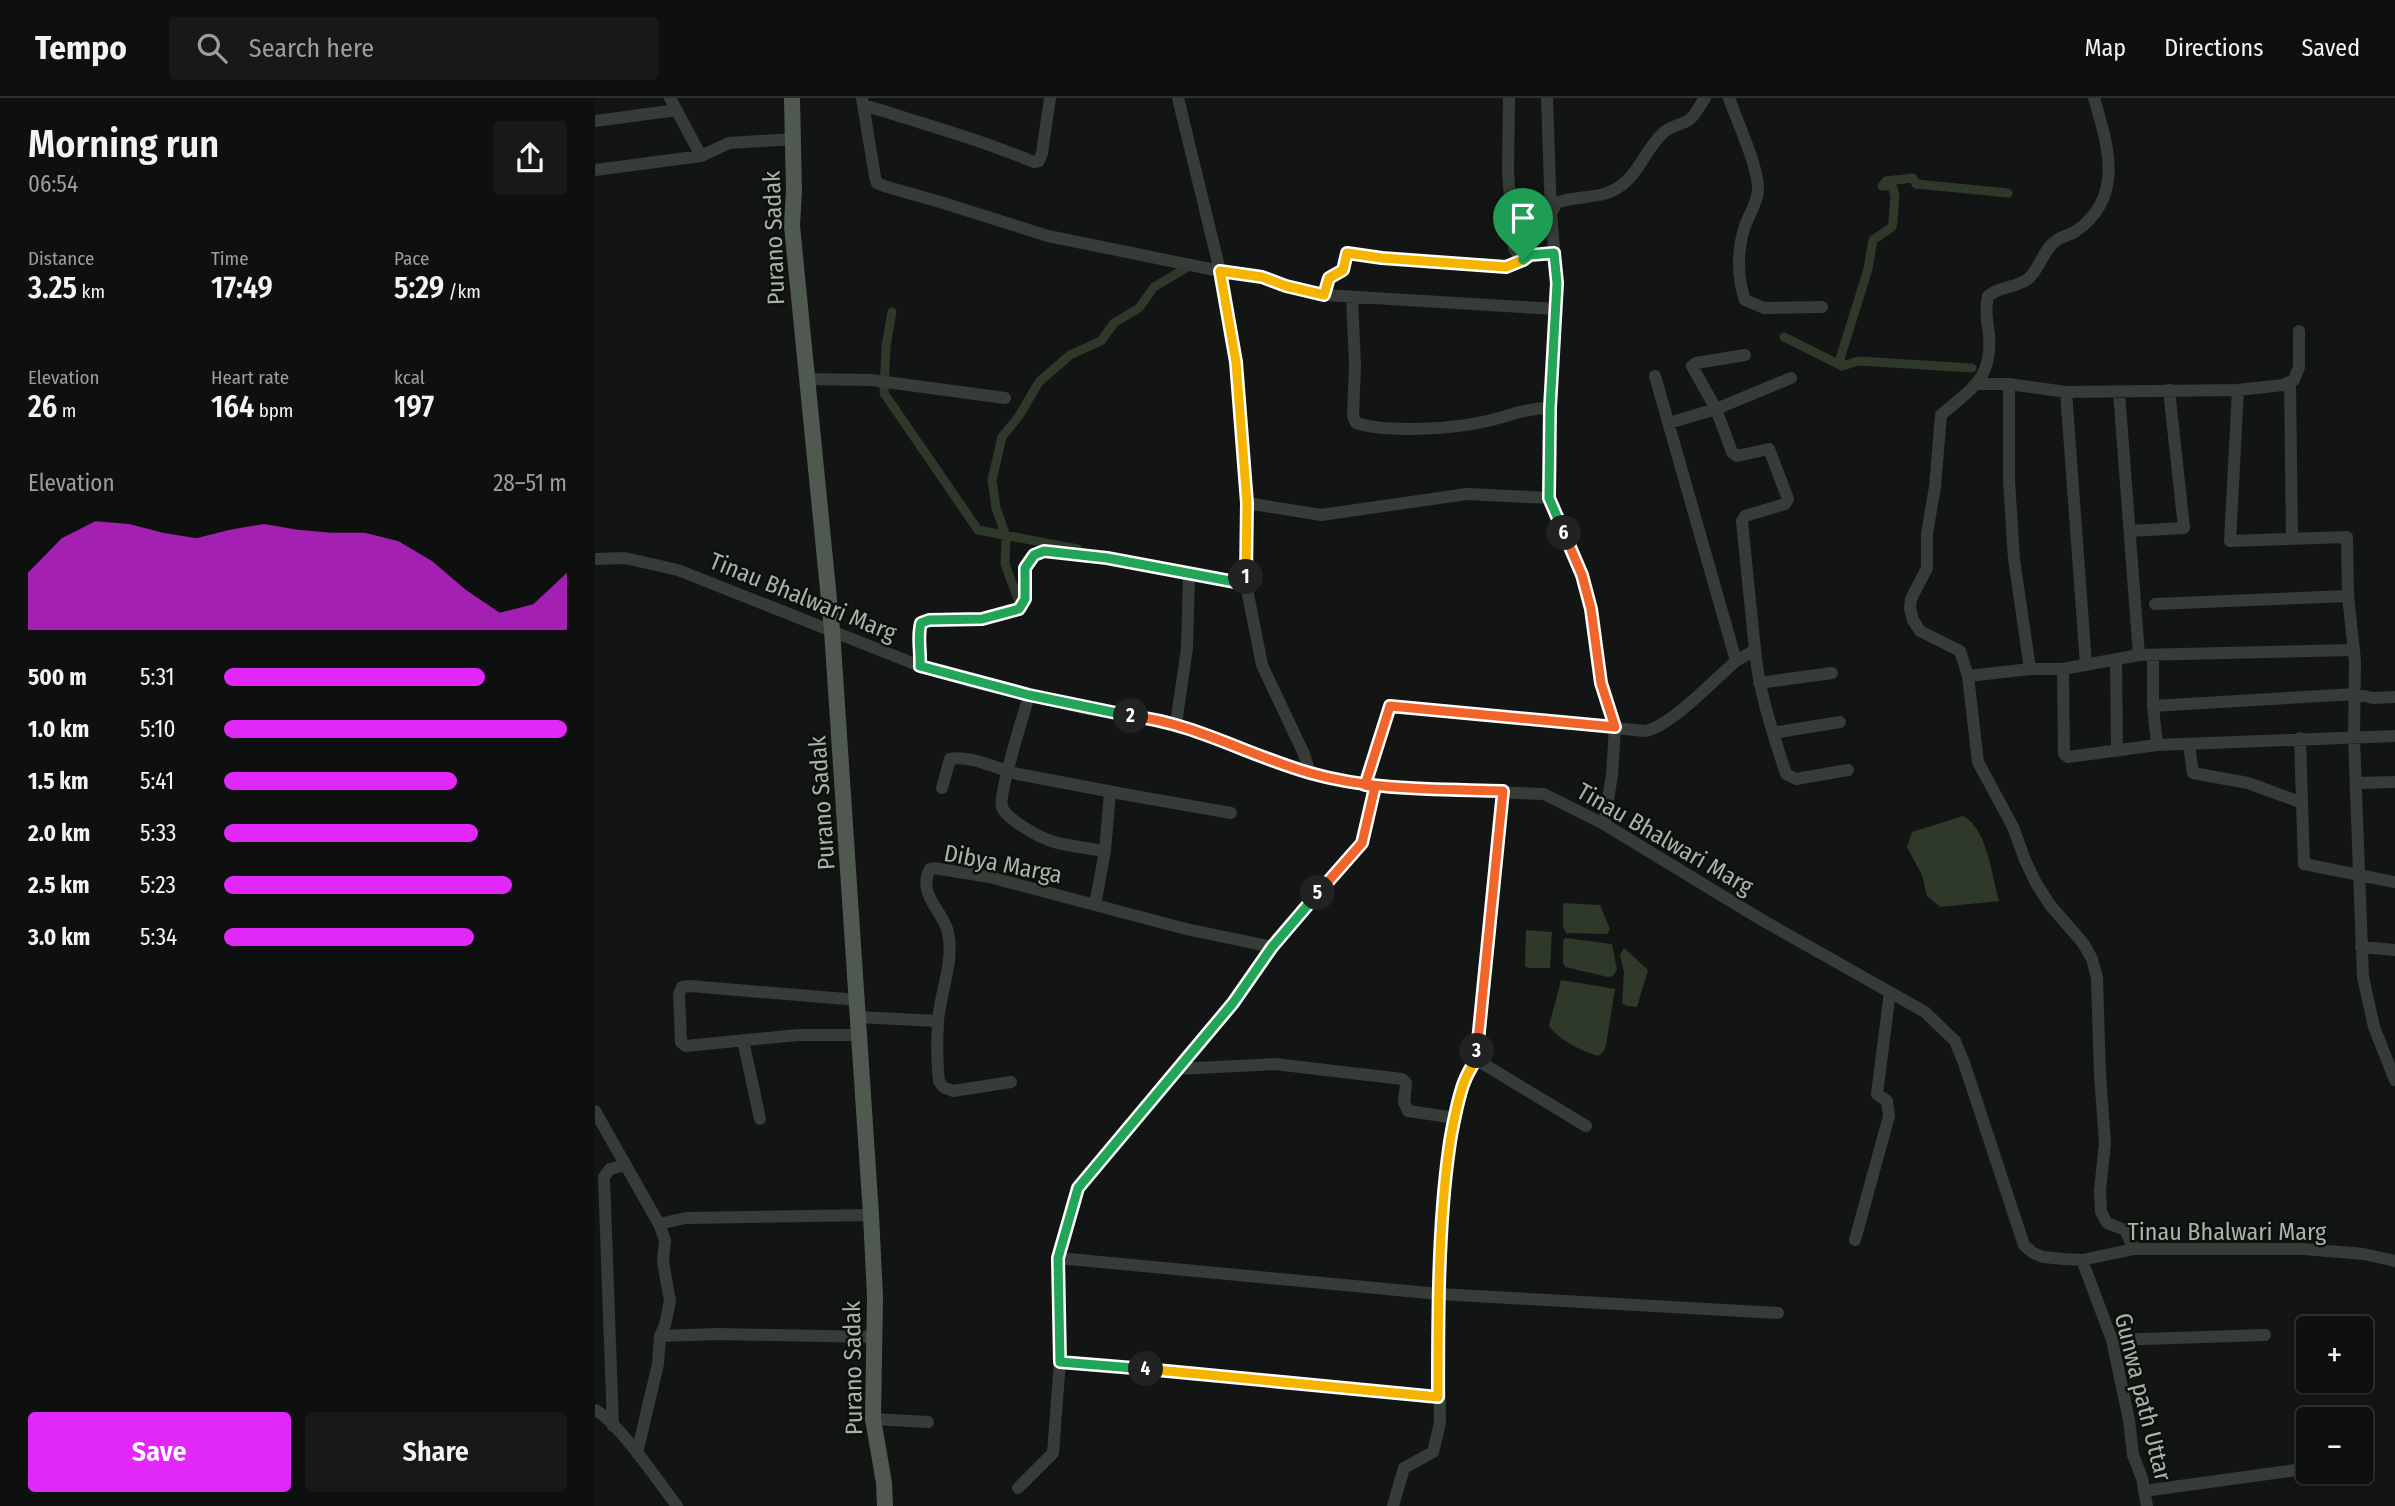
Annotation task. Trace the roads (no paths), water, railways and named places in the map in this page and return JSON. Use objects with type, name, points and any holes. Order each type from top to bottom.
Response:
[{"type":"main road","name":"Purano Sadak","points":[[792,98],[792,226],[832,630],[871,1215],[875,1297],[873,1419],[884,1483],[885,1506]]},
{"type":"street","points":[[670,98],[701,156]]},
{"type":"street","points":[[1050,98],[1042,153],[1039,161],[1034,162],[863,102],[877,183],[1048,236],[1262,277],[1324,295],[1555,309]]},
{"type":"street","points":[[1178,98],[1220,271],[1236,362],[1247,503],[1246,584],[1262,665],[1304,754],[1310,773]]},
{"type":"street","points":[[1509,98],[1508,172],[1514,249],[1523,260]]},
{"type":"street","points":[[1547,98],[1551,214],[1557,283],[1550,408],[1549,498],[1582,575],[1591,609],[1601,683],[1615,727],[1612,775],[1604,824]]},
{"type":"street","points":[[1551,214],[1556,202],[1567,198],[1596,197],[1618,188],[1632,176],[1648,149],[1666,130],[1691,119],[1705,98]]},
{"type":"street","points":[[1729,98],[1755,173],[1758,191],[1741,244],[1740,287],[1745,300],[1764,307],[1822,307]]},
{"type":"street","points":[[2094,98],[2103,129],[2110,175],[2106,196],[2093,215],[2076,232],[2056,240],[2027,280],[1995,290],[1988,296],[1988,354],[1978,384],[1941,415],[1935,487],[1927,533],[1927,568],[1911,599],[1913,620],[1920,631],[1947,642],[1960,651],[1968,676],[1978,762],[2014,827],[2036,883],[2050,905],[2083,943],[2095,968],[2105,1124],[2101,1212],[2107,1223],[2125,1230],[2134,1249]]},
{"type":"street","points":[[595,121],[677,110]]},
{"type":"street","points":[[595,170],[701,156],[729,143],[794,139]]},
{"type":"street","points":[[1324,295],[1329,278],[1343,270],[1347,253],[1506,267],[1530,255],[1554,253]]},
{"type":"street","points":[[1352,298],[1355,365],[1353,416],[1356,423],[1390,427],[1461,426],[1493,420],[1524,409],[1550,408]]},
{"type":"street","points":[[1978,384],[2010,384],[2066,392],[2238,390],[2283,385],[2294,380],[2299,367],[2299,331]]},
{"type":"street","points":[[1745,355],[1693,364],[1693,370],[1716,410],[1734,455],[1769,449],[1788,499],[1785,504],[1745,516],[1742,521],[1759,684],[1789,777],[1796,779],[1848,770]]},
{"type":"street","points":[[1655,376],[1736,661]]},
{"type":"street","points":[[1669,423],[1716,410],[1791,378]]},
{"type":"street","points":[[806,379],[871,380],[1005,398]]},
{"type":"street","points":[[2290,382],[2292,539]]},
{"type":"street","points":[[2010,384],[2009,481],[2014,559],[2030,669]]},
{"type":"street","points":[[2130,531],[2184,528],[2169,390]]},
{"type":"street","points":[[2238,390],[2230,541],[2347,537],[2348,596],[2354,650],[2361,947],[2367,1001],[2395,1080]]},
{"type":"street","points":[[2066,392],[2086,665]]},
{"type":"street","points":[[2119,392],[2130,531],[2157,745]]},
{"type":"street","points":[[1247,503],[1321,515],[1467,494],[1549,498]]},
{"type":"street","points":[[920,666],[921,623],[929,620],[982,619],[1019,609],[1025,599],[1025,568],[1030,559],[1039,552],[1049,550],[1107,558],[1246,584]]},
{"type":"street","name":"Tinau Bhalwari Marg","points":[[595,559],[625,558],[678,570],[920,666],[1083,708],[1176,724],[1310,773],[1370,786],[1544,794],[1604,824],[1762,920],[1925,1012],[1955,1041],[1983,1114],[2024,1245],[2033,1253],[2082,1260],[2134,1249],[2304,1249],[2364,1254],[2395,1261]]},
{"type":"street","points":[[1176,724],[1187,648],[1189,575]]},
{"type":"street","points":[[2155,604],[2348,596]]},
{"type":"street","points":[[1018,1488],[1052,1453],[1060,1362],[1058,1258],[1078,1188],[1233,1003],[1272,947],[1362,843],[1370,786],[1390,706],[1653,729],[1667,721],[1736,661],[1755,650]]},
{"type":"street","points":[[1968,676],[2063,668],[2146,655],[2354,650]]},
{"type":"street","points":[[2116,659],[2117,751]]},
{"type":"street","points":[[2063,668],[2065,755],[2157,745],[2395,736]]},
{"type":"street","points":[[1759,684],[1832,673]]},
{"type":"street","points":[[2153,706],[2355,694],[2373,698],[2395,697]]},
{"type":"street","points":[[1029,695],[1007,771],[1001,803],[1008,817],[1049,841],[1105,851]]},
{"type":"street","points":[[1773,733],[1840,722]]},
{"type":"street","points":[[2300,738],[2304,864],[2395,882]]},
{"type":"street","points":[[2189,745],[2193,774],[2248,783],[2301,802]]},
{"type":"street","points":[[942,788],[950,759],[959,758],[1007,771],[1110,792],[1231,813]]},
{"type":"street","points":[[2356,783],[2395,782]]},
{"type":"street","points":[[1393,1506],[1404,1468],[1433,1452],[1440,1423],[1439,1294],[1446,1171],[1464,1081],[1477,1060],[1503,791]]},
{"type":"street","points":[[1095,905],[1105,851],[1110,792]]},
{"type":"street","name":"Dibya Marga","points":[[1011,1082],[953,1091],[943,1087],[939,1081],[938,1021],[949,950],[947,929],[928,892],[927,874],[930,869],[989,877],[1186,929],[1272,947]]},
{"type":"street","points":[[2361,947],[2395,950]]},
{"type":"street","points":[[859,1035],[798,1035],[685,1046],[681,1042],[679,994],[682,987],[690,986],[938,1021]]},
{"type":"street","points":[[1855,1240],[1889,1116],[1887,1101],[1877,1094],[1890,992]]},
{"type":"street","points":[[743,1041],[760,1119]]},
{"type":"street","points":[[1477,1060],[1586,1126]]},
{"type":"street","points":[[1177,1069],[1275,1064],[1402,1079],[1406,1083],[1404,1102],[1408,1111],[1456,1118]]},
{"type":"street","points":[[595,1111],[659,1224],[665,1240],[663,1262],[670,1297],[665,1325],[660,1335],[658,1364],[637,1453]]},
{"type":"street","points":[[613,1426],[604,1177],[610,1169],[626,1166]]},
{"type":"street","points":[[659,1224],[686,1218],[871,1215]]},
{"type":"street","points":[[1058,1258],[1439,1294],[1778,1313]]},
{"type":"street","name":"Gunwa path Uttar","points":[[2082,1260],[2112,1340],[2129,1420],[2133,1455],[2147,1506]]},
{"type":"street","points":[[660,1335],[873,1337]]},
{"type":"street","points":[[2112,1340],[2266,1335]]},
{"type":"street","points":[[1060,1362],[1438,1397]]},
{"type":"street","points":[[595,1410],[603,1415],[637,1453],[677,1506]]},
{"type":"street","points":[[873,1419],[928,1422]]},
{"type":"street","points":[[2144,1491],[2296,1470]]},
{"type":"waterway","points":[[1842,366],[1840,359],[1868,269],[1873,240],[1892,227],[1893,223],[1895,195],[1892,186],[1882,186],[1886,181],[1913,178],[1916,184],[2008,193]]},
{"type":"waterway","points":[[1019,602],[1005,564],[1006,536],[996,508],[992,480],[1002,437],[1019,416],[1039,382],[1070,355],[1101,341],[1114,323],[1139,308],[1154,287],[1186,268]]},
{"type":"waterway","points":[[892,312],[886,346],[884,393],[978,530],[1078,549]]},
{"type":"waterway","points":[[1784,337],[1842,366],[1859,361],[1972,368]]}]
